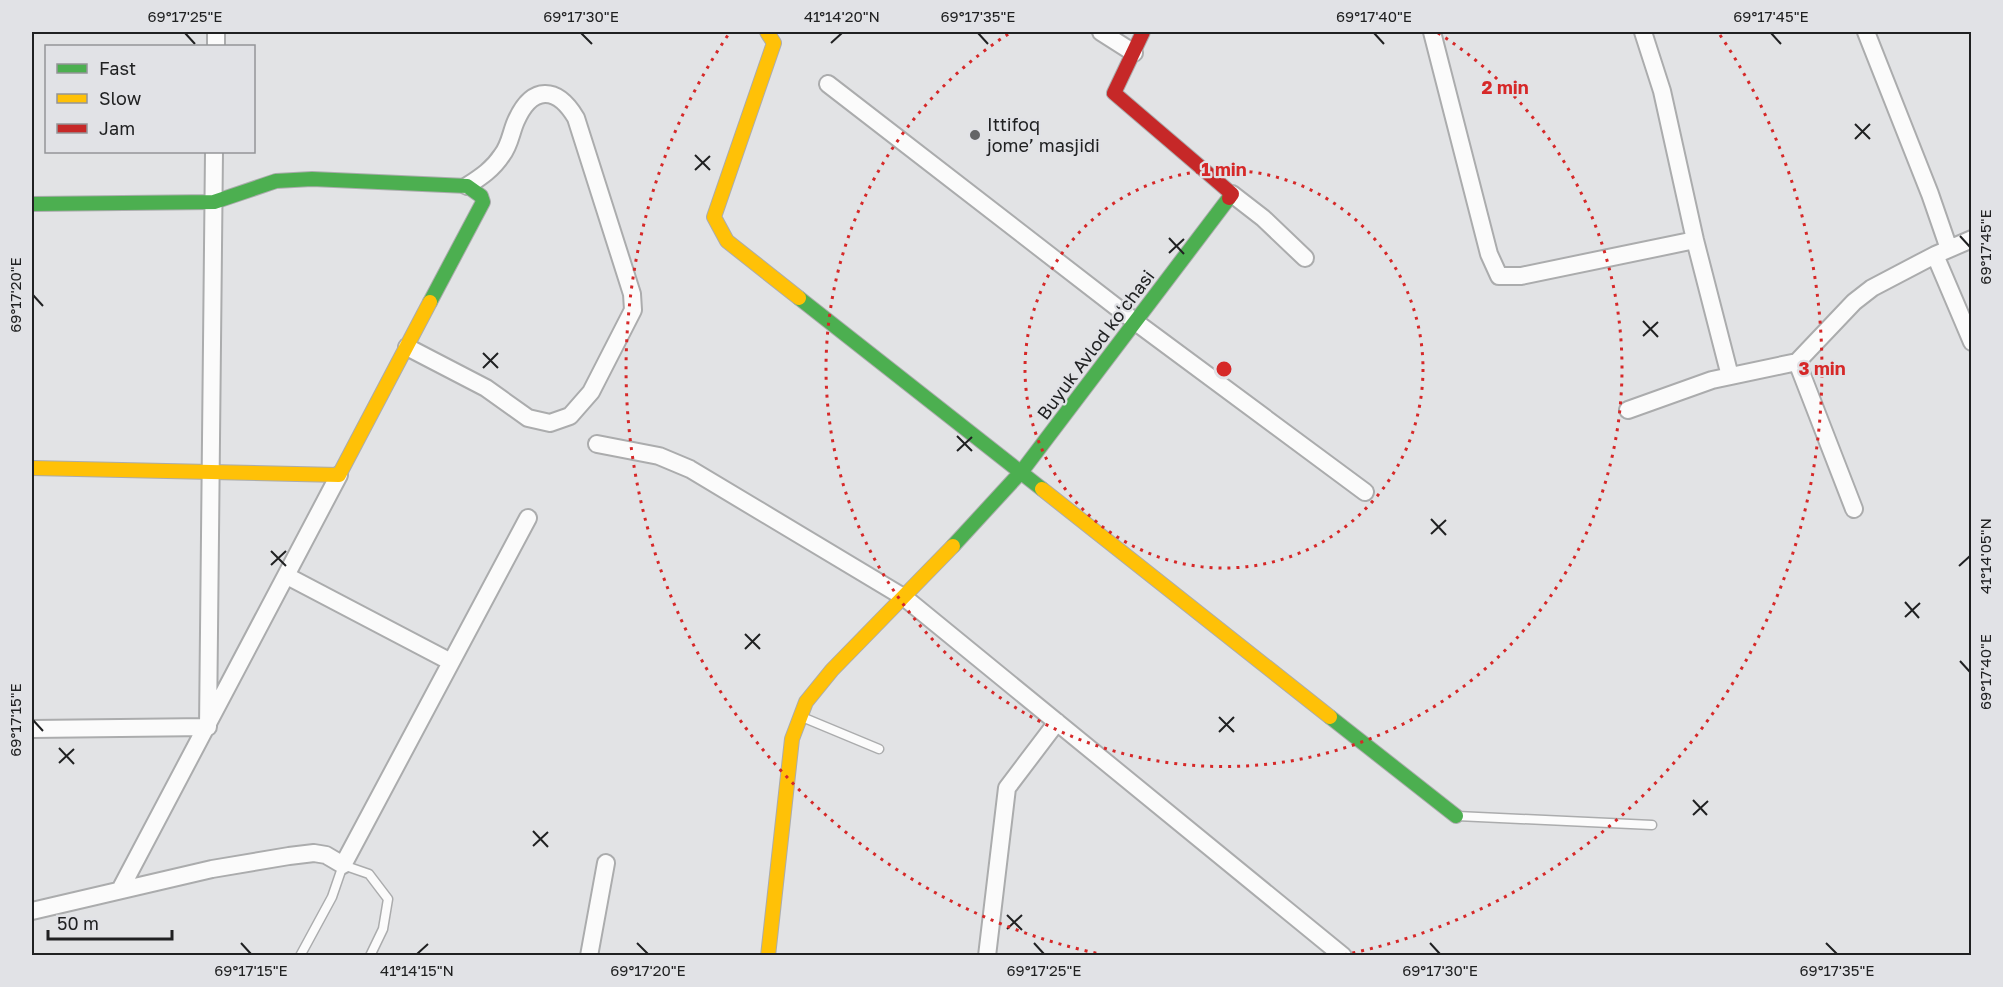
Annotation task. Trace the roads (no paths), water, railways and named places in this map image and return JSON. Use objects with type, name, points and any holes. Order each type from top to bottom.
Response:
[{"type":"street","points":[[767,32],[774,43],[714,217],[727,241],[1022,471],[1456,816]]},
{"type":"street","points":[[1101,32],[1134,52]]},
{"type":"street","points":[[1143,32],[1114,93],[1263,218],[1305,258]]},
{"type":"street","points":[[1432,32],[1489,254],[1499,276],[1521,276],[1695,240]]},
{"type":"street","points":[[1643,32],[1662,91],[1695,240],[1730,376]]},
{"type":"street","points":[[1866,32],[1941,225],[1942,252],[1971,338]]},
{"type":"street","points":[[828,84],[1137,323],[1365,492]]},
{"type":"street","points":[[407,346],[486,388],[528,418],[550,423],[570,416],[591,392],[633,310],[632,294],[576,118],[568,104],[557,95],[544,93],[527,101],[516,120],[505,153],[491,170],[467,186]]},
{"type":"street","points":[[208,727],[214,153]]},
{"type":"street","points":[[32,204],[213,202],[276,181],[312,179],[467,186],[481,196],[480,209],[120,890]]},
{"type":"street","name":"Buyuk Avlod koʻchasi","points":[[768,956],[792,739],[799,716],[822,680],[905,598],[1022,471],[1137,323],[1232,194]]},
{"type":"street","points":[[1628,410],[1712,380],[1797,362],[1863,295],[1942,252],[1971,240]]},
{"type":"street","points":[[1797,362],[1854,509]]},
{"type":"street","points":[[597,444],[659,456],[690,469],[905,598],[1343,956]]},
{"type":"street","points":[[32,468],[339,475]]},
{"type":"street","points":[[32,911],[212,869],[314,853],[326,855],[343,865],[528,518]]},
{"type":"street","points":[[286,576],[451,662]]},
{"type":"street","points":[[987,956],[1007,788],[1057,722]]},
{"type":"street","points":[[32,729],[208,727]]},
{"type":"street","points":[[589,956],[606,863]]},
{"type":"lane","points":[[799,716],[879,749]]},
{"type":"lane","points":[[1456,816],[1652,825]]},
{"type":"lane","points":[[300,956],[332,897],[343,865],[369,874],[388,899],[383,929],[370,956]]},
{"type":"place","name":"Ittifoq jome’ masjidi","points":[[975,135]]}]
